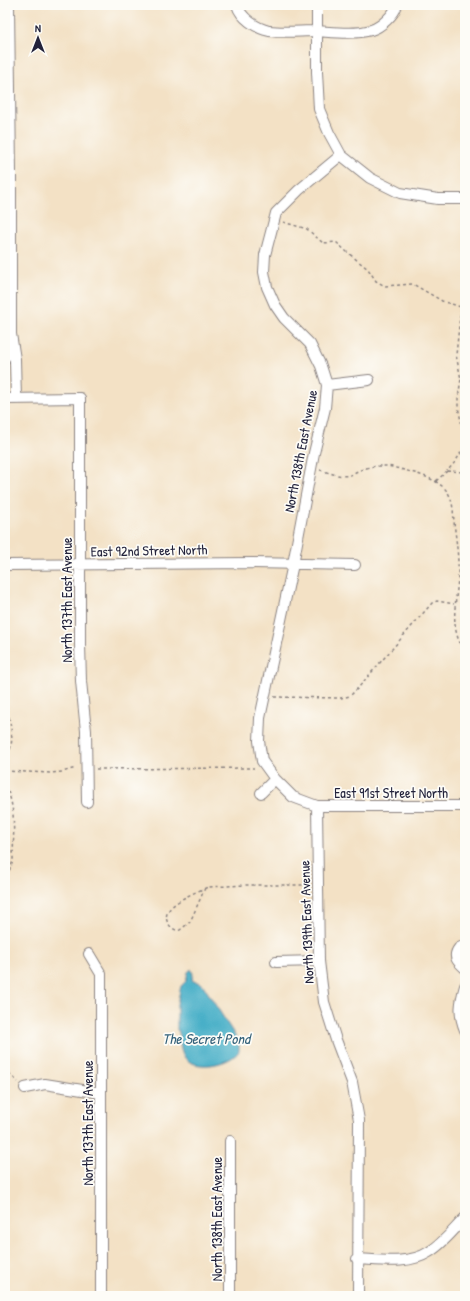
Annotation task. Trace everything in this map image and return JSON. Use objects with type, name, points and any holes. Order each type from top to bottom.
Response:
[{"type":"street","points":[[5,399],[16,399],[15,359],[11,334],[8,173],[9,5]]},
{"type":"street","points":[[237,5],[239,11],[251,24],[268,31],[317,32],[356,32],[372,30],[396,10],[397,5]]},
{"type":"street","points":[[317,5],[317,72],[319,109],[329,133],[341,155],[370,178],[400,193],[438,199],[465,199]]},
{"type":"street","name":"North 138th East Avenue","points":[[318,806],[293,797],[275,779],[262,761],[259,741],[260,718],[293,564],[311,468],[325,408],[327,385],[321,366],[310,344],[284,318],[274,305],[267,287],[264,272],[265,255],[273,219],[276,213],[299,190],[341,155]]},
{"type":"street","points":[[5,358],[11,334]]},
{"type":"street","points":[[327,385],[369,380]]},
{"type":"street","name":"North 137th East Avenue","points":[[16,399],[80,398],[80,644],[86,731],[87,802]]},
{"type":"street","name":"East 92nd Street North","points":[[5,565],[355,565]]},
{"type":"street","points":[[261,793],[275,779]]},
{"type":"street","name":"East 91st Street North","points":[[318,806],[465,806]]},
{"type":"street","name":"North 139th East Avenue","points":[[318,806],[318,961],[324,1002],[336,1040],[352,1082],[359,1120],[357,1259],[358,1296]]},
{"type":"street","points":[[465,945],[460,947],[456,955],[457,961],[465,968]]},
{"type":"street","name":"North 137th East Avenue","points":[[89,954],[101,974],[101,1296]]},
{"type":"street","points":[[276,962],[318,961]]},
{"type":"street","points":[[465,986],[460,1003],[461,1021],[465,1030]]},
{"type":"street","points":[[25,1088],[45,1084],[101,1093]]},
{"type":"street","name":"North 138th East Avenue","points":[[230,1141],[230,1296]]},
{"type":"street","points":[[357,1259],[410,1259],[428,1253],[465,1218]]},
{"type":"path","points":[[273,219],[307,229],[323,243],[336,242],[368,269],[376,281],[385,286],[413,284],[442,301],[461,307]]},
{"type":"path","points":[[436,481],[447,472],[455,462],[462,452],[465,441],[458,407],[461,379],[456,355],[461,307],[465,304]]},
{"type":"path","points":[[311,468],[342,476],[349,476],[359,470],[370,467],[394,467],[436,481],[446,490],[451,497],[453,505],[458,560],[458,578],[454,604],[458,639],[460,643],[465,645]]},
{"type":"path","points":[[447,472],[465,472]]},
{"type":"path","points":[[265,697],[302,699],[341,698],[350,696],[431,605],[437,601],[454,604]]},
{"type":"path","points":[[5,652],[9,662],[10,673],[6,700],[11,721],[12,744],[10,752],[5,759]]},
{"type":"path","points":[[5,771],[62,772],[87,767],[94,769],[266,768]]},
{"type":"path","points":[[5,786],[9,792],[12,803],[13,861],[10,870],[5,875]]},
{"type":"path","points":[[205,888],[188,924],[180,930],[171,928],[166,921],[166,917],[172,905],[205,888],[211,886],[318,885]]},
{"type":"path","points":[[5,1069],[25,1088]]},
{"type":"water","name":"The Secret Pond","points":[[191,969],[193,981],[203,985],[239,1042],[239,1051],[235,1056],[222,1062],[198,1065],[191,1063],[186,1059],[183,1053],[179,1032],[177,1030],[177,1004],[181,986],[186,981],[188,972]]}]
